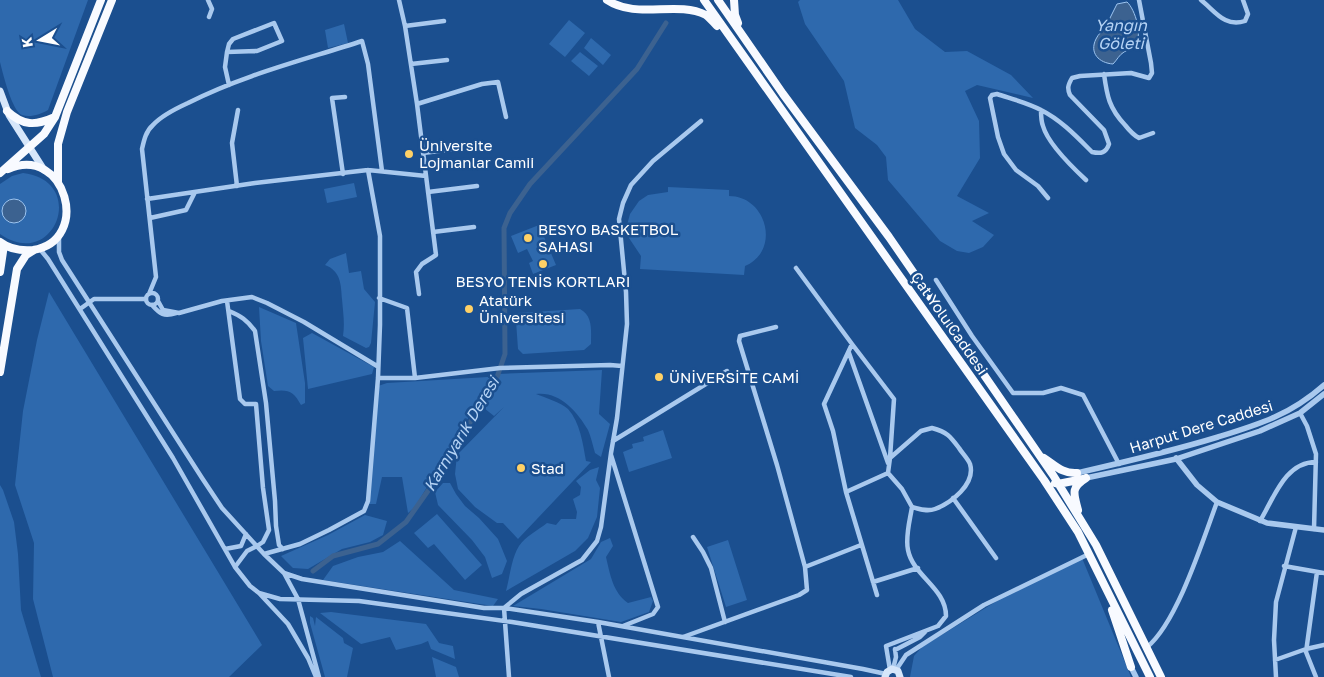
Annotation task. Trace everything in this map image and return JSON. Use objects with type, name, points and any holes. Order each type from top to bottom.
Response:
[{"type":"highway","points":[[0,173],[44,134],[55,117],[101,0]]},
{"type":"highway","points":[[58,182],[58,144],[67,112],[112,0]]},
{"type":"highway","points":[[607,0],[619,7],[628,8],[648,9],[680,6],[694,9],[706,15],[731,41]]},
{"type":"highway","name":"Çat Yolu Caddesi","points":[[704,0],[731,41],[884,252],[1044,480],[1078,532],[1150,677]]},
{"type":"highway","name":"Çat Yolu Caddesi","points":[[718,0],[783,94],[889,237],[1058,484],[1096,545],[1161,677]]},
{"type":"highway","points":[[734,0],[735,15],[742,35]]},
{"type":"highway","points":[[7,111],[26,123],[36,123],[55,117]]},
{"type":"highway","points":[[0,173],[22,165],[44,170],[58,182],[65,193],[67,205],[66,218],[62,230],[55,238],[26,255],[17,269],[0,372]]},
{"type":"highway","points":[[0,272],[2,244],[25,251],[38,248]]},
{"type":"highway","points":[[1039,455],[1058,469],[1072,473],[1077,472]]},
{"type":"highway","points":[[1044,480],[1058,484],[1086,478]]},
{"type":"highway","points":[[1080,519],[1074,496],[1076,486],[1086,478]]},
{"type":"highway","points":[[1105,589],[1131,667]]},
{"type":"main road","points":[[0,91],[7,111],[44,170]]},
{"type":"main road","points":[[890,672],[900,677]]},
{"type":"street","points":[[208,0],[212,9],[209,17]]},
{"type":"street","points":[[399,0],[417,104],[436,255],[422,264],[416,272],[419,294]]},
{"type":"street","points":[[1048,198],[1038,186],[1016,170],[1004,154],[998,137],[990,98],[992,94],[997,94],[1040,110],[1068,129],[1092,152],[1102,153],[1107,150],[1109,144],[1104,130],[1076,102],[1068,90],[1068,84],[1072,78],[1104,74],[1131,74],[1150,78],[1152,73],[1151,63],[1139,0]]},
{"type":"street","points":[[1201,0],[1228,22],[1238,24],[1245,21],[1248,14],[1243,0]]},
{"type":"street","points":[[405,26],[444,21]]},
{"type":"street","points":[[227,52],[257,51],[282,41],[274,22],[233,39],[229,44],[227,52],[225,67],[229,85]]},
{"type":"street","points":[[146,299],[156,277],[142,149],[144,137],[153,124],[175,110],[207,93],[289,63],[362,41],[370,72],[382,171]]},
{"type":"street","points":[[410,64],[448,60]]},
{"type":"street","points":[[1104,74],[1108,98],[1115,114],[1134,136],[1139,138],[1153,133]]},
{"type":"street","points":[[417,104],[482,84],[498,82],[506,116]]},
{"type":"street","points":[[343,174],[332,98],[345,96]]},
{"type":"street","points":[[237,186],[232,142],[238,110]]},
{"type":"street","points":[[1040,110],[1045,131],[1057,148],[1086,180]]},
{"type":"street","points":[[504,608],[521,594],[582,560],[597,540],[601,526],[610,453],[617,418],[627,324],[619,219],[623,203],[631,185],[653,161],[701,121]]},
{"type":"street","points":[[423,153],[462,148]]},
{"type":"street","points":[[147,199],[368,170],[426,176]]},
{"type":"street","points":[[264,554],[300,544],[364,511],[368,501],[378,378],[380,236],[368,170]]},
{"type":"street","points":[[428,192],[477,186]]},
{"type":"street","points":[[150,218],[186,210],[195,192]]},
{"type":"street","points":[[433,232],[474,227]]},
{"type":"street","points":[[62,230],[58,238],[59,252],[88,302],[217,501],[264,554],[284,573],[298,599],[318,677]]},
{"type":"street","points":[[38,248],[80,309],[173,458],[235,567],[250,586],[288,624],[318,677]]},
{"type":"street","points":[[796,268],[894,399],[888,472],[902,489],[912,507],[908,549],[918,568],[939,593],[946,611],[946,616],[941,624],[886,646],[890,672]]},
{"type":"street","points":[[936,280],[972,336],[1013,393],[1043,393],[1062,388],[1083,395],[1119,464]]},
{"type":"street","points":[[149,294],[156,294],[163,310],[179,313]]},
{"type":"street","points":[[146,299],[161,315],[167,316],[252,297],[267,302],[304,322],[377,366]]},
{"type":"street","points":[[379,298],[407,308],[415,378]]},
{"type":"street","points":[[80,309],[94,299],[146,299]]},
{"type":"street","points":[[152,305],[158,301]]},
{"type":"street","points":[[228,301],[240,399],[245,404],[266,403]]},
{"type":"street","points":[[228,311],[242,316],[255,331],[266,403],[276,526],[279,545],[283,549]]},
{"type":"street","points":[[682,637],[804,593],[807,590],[808,581],[805,567],[777,465],[739,341],[740,336],[776,327]]},
{"type":"street","points":[[852,344],[824,404],[833,431],[846,492],[877,595]]},
{"type":"street","points":[[849,353],[888,464]]},
{"type":"street","points":[[378,378],[415,378],[500,368],[622,366]]},
{"type":"street","points":[[613,441],[727,371]]},
{"type":"street","name":"Harput Dere Caddesi","points":[[1077,472],[1172,451],[1260,424],[1276,418],[1298,405],[1324,385]]},
{"type":"street","name":"Harput Dere Caddesi","points":[[1086,478],[1176,459],[1260,431],[1300,413],[1324,394]]},
{"type":"street","points":[[235,567],[246,551],[263,542],[269,530],[263,488],[256,404]]},
{"type":"street","points":[[1300,413],[1314,447],[1316,462],[1314,529]]},
{"type":"street","points":[[890,458],[921,431],[932,428],[946,432],[970,464],[970,478],[964,489],[953,498],[934,510],[912,507]]},
{"type":"street","points":[[1172,451],[1176,459],[1197,485],[1217,502],[1274,525],[1324,530]]},
{"type":"street","points":[[610,453],[658,607],[653,614],[622,627]]},
{"type":"street","points":[[1260,520],[1289,473],[1300,465],[1316,462]]},
{"type":"street","points":[[846,492],[888,472]]},
{"type":"street","points":[[953,498],[996,558]]},
{"type":"street","points":[[1147,647],[1160,633],[1175,606],[1217,502]]},
{"type":"street","points":[[1276,677],[1274,633],[1276,602],[1284,566],[1296,527]]},
{"type":"street","points":[[225,549],[241,546],[246,534]]},
{"type":"street","points":[[693,537],[711,568],[725,622]]},
{"type":"street","points":[[805,567],[862,545]]},
{"type":"street","points":[[890,672],[906,655],[984,605],[1089,554]]},
{"type":"street","points":[[1284,566],[1324,572]]},
{"type":"street","points":[[873,582],[918,568]]},
{"type":"street","points":[[1316,677],[1307,657],[1306,649],[1317,572]]},
{"type":"street","points":[[284,573],[302,579],[484,608],[504,608],[598,622],[816,661],[890,672]]},
{"type":"street","points":[[259,593],[280,599],[359,601],[420,609],[601,636],[851,677]]},
{"type":"street","points":[[420,609],[421,598]]},
{"type":"street","points":[[504,608],[509,677]]},
{"type":"street","points":[[598,622],[609,677]]},
{"type":"street","points":[[895,650],[920,637],[926,631]]},
{"type":"street","points":[[890,672],[896,656],[894,643]]},
{"type":"street","points":[[1275,660],[1306,649],[1324,646]]},
{"type":"street","points":[[734,658],[736,647]]},
{"type":"street","points":[[816,661],[816,671]]},
{"type":"street","points":[[1131,667],[1136,677]]},
{"type":"shaded area","points":[[0,0],[88,0],[48,110],[39,114],[22,115],[18,112],[8,92],[0,62]]},
{"type":"shaded area","points":[[800,0],[898,0],[915,29],[945,52],[967,51],[1011,75],[1033,98],[977,85],[965,91],[979,121],[980,158],[957,196],[989,213],[972,221],[994,235],[983,247],[969,253],[957,251],[940,241],[888,180],[886,157],[877,145],[855,128],[844,81],[805,24],[798,2]]},
{"type":"shaded area","points":[[569,20],[585,33],[565,57],[549,44]]},
{"type":"shaded area","points":[[344,24],[348,43],[328,48],[325,30]]},
{"type":"shaded area","points":[[591,38],[611,55],[603,65],[584,48]]},
{"type":"shaded area","points":[[580,52],[598,66],[589,76],[571,61]]},
{"type":"shaded area","points":[[23,173],[43,179],[55,191],[59,206],[56,221],[48,234],[36,242],[19,243],[0,234],[0,184],[12,176]]},
{"type":"shaded area","points":[[354,183],[357,197],[327,203],[324,189]]},
{"type":"shaded area","points":[[668,187],[729,190],[729,196],[742,198],[753,205],[765,225],[766,237],[763,249],[756,259],[745,266],[744,275],[640,269],[641,256],[629,238],[627,225],[630,214],[639,201],[648,195],[668,192]]},
{"type":"shaded area","points":[[539,225],[556,265],[533,274],[529,263],[533,261],[527,249],[518,253],[511,236]]},
{"type":"shaded area","points":[[346,253],[349,273],[361,271],[364,289],[375,302],[371,343],[366,348],[343,336],[344,318],[339,279],[334,271],[325,265],[330,259]]},
{"type":"shaded area","points":[[49,292],[262,645],[229,677],[53,677],[33,599],[34,543],[15,485],[23,411]]},
{"type":"shaded area","points":[[259,307],[296,323],[305,383],[305,403],[301,405],[290,392],[274,391],[268,386],[261,341]]},
{"type":"shaded area","points":[[580,309],[587,315],[591,329],[591,344],[584,350],[523,354],[518,349],[517,313]]},
{"type":"shaded area","points":[[312,333],[374,367],[372,374],[308,389],[303,338]]},
{"type":"shaded area","name":"Stad","points":[[602,370],[599,414],[610,424],[601,457],[595,453],[588,430],[573,409],[560,399],[544,394],[536,394],[557,402],[568,409],[578,427],[586,461],[591,462],[518,539],[503,523],[497,523],[475,507],[458,489],[455,474],[457,455],[504,407],[494,416],[484,408],[498,374]]},
{"type":"shaded area","points":[[488,377],[491,380],[415,507],[408,513],[402,477],[382,477],[376,504],[369,504],[378,386],[387,383]]},
{"type":"shaded area","points":[[663,430],[672,458],[629,472],[623,452],[633,448],[632,444],[644,441],[643,437]]},
{"type":"shaded area","points":[[599,467],[596,480],[600,488],[597,517],[588,538],[575,551],[506,591],[512,562],[519,546],[547,523],[556,525],[561,519],[576,519],[577,512],[573,499],[580,495],[581,487],[576,481],[590,470]]},
{"type":"shaded area","points":[[443,483],[450,483],[465,506],[498,539],[507,561],[502,574],[492,578],[485,557],[472,540],[438,505],[435,492]]},
{"type":"shaded area","points":[[0,485],[14,522],[21,610],[41,677],[0,677]]},
{"type":"shaded area","points":[[437,514],[482,565],[465,580],[434,544],[428,548],[414,533]]},
{"type":"shaded area","points":[[365,515],[387,521],[383,535],[370,542],[342,549],[308,569],[293,568],[281,556],[328,535]]},
{"type":"shaded area","points":[[610,538],[613,546],[606,557],[616,589],[628,603],[651,597],[653,601],[649,612],[621,622],[513,606],[591,559],[601,542]]},
{"type":"shaded area","points":[[728,540],[747,600],[726,607],[707,547]]},
{"type":"shaded area","points":[[400,541],[454,590],[498,599],[493,606],[323,580],[333,566],[358,557],[383,552]]},
{"type":"shaded area","points":[[1082,558],[1131,677],[910,677],[914,656],[922,647],[1005,596]]},
{"type":"shaded area","points":[[331,612],[426,624],[439,643],[453,646],[455,659],[431,649],[428,641],[396,650],[390,637],[361,644],[320,613]]},
{"type":"shaded area","points":[[310,616],[313,618],[315,626],[316,617],[343,638],[344,643],[353,648],[347,677],[325,677],[310,623]]},
{"type":"shaded area","points":[[432,657],[456,667],[459,677],[436,677]]},
{"type":"water","name":"Yangın Göleti","points":[[1127,2],[1133,11],[1137,23],[1137,42],[1113,64],[1103,62],[1095,53],[1094,44],[1096,39],[1106,26],[1117,4]]},
{"type":"water","points":[[14,199],[22,203],[26,211],[22,219],[14,223],[6,219],[2,211],[6,203]]},
{"type":"waterway","name":"Karnıyarık Deresi","points":[[313,571],[333,556],[378,544],[406,522],[430,488],[496,380],[505,354],[504,228],[510,213],[530,184],[637,69],[666,23]]},
{"type":"place","name":"Üniversite Lojmanlar Camii","points":[[409,154]]},
{"type":"place","name":"BESYO BASKETBOL SAHASI","points":[[528,238]]},
{"type":"place","name":"BESYO TENİS KORTLARI","points":[[543,264]]},
{"type":"place","name":"Atatürk Üniversitesi","points":[[469,309]]},
{"type":"place","name":"ÜNİVERSİTE CAMİ","points":[[659,377]]},
{"type":"place","name":"Stad","points":[[521,468]]}]
